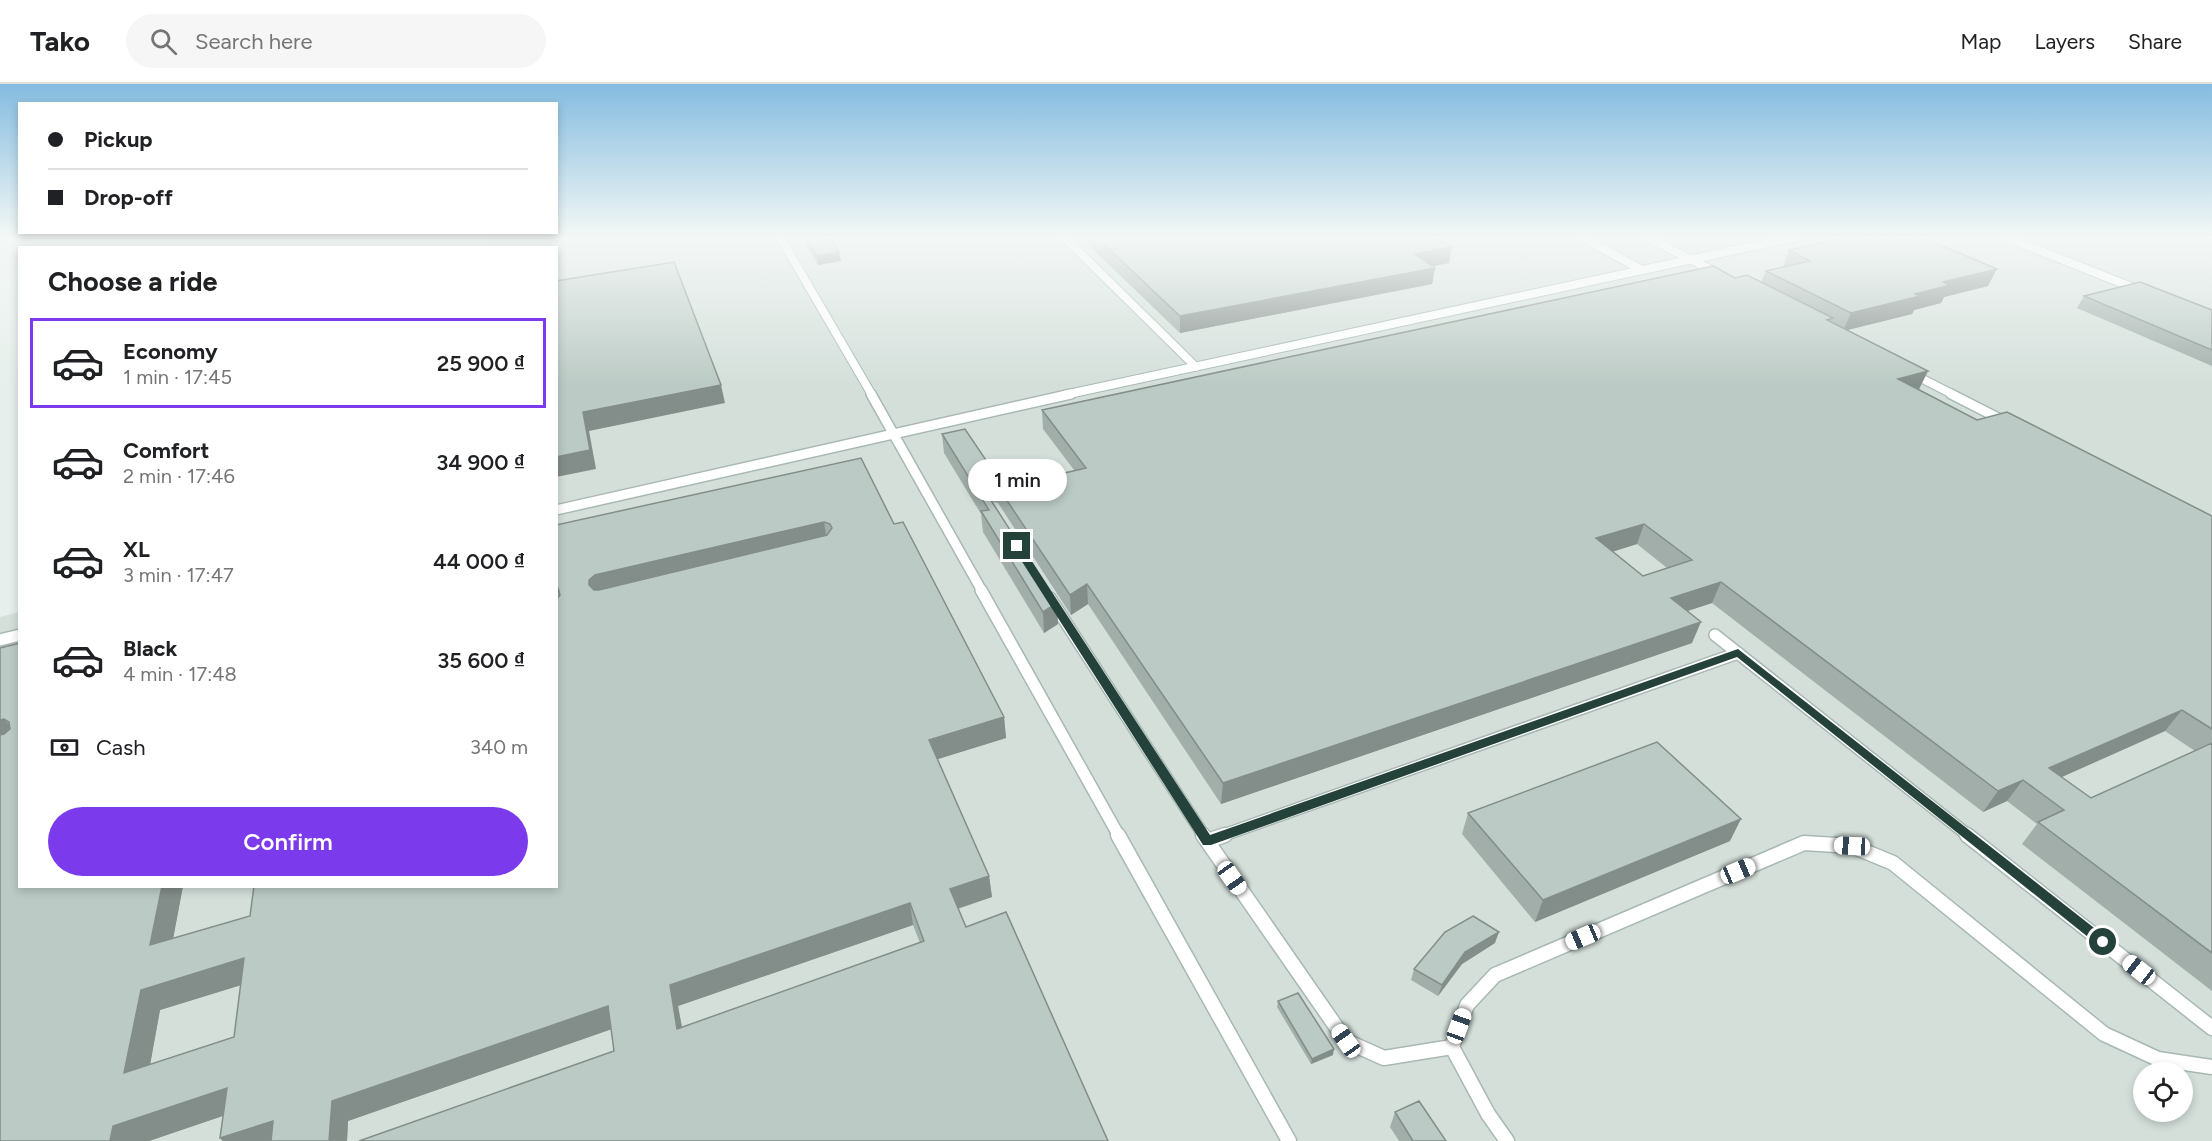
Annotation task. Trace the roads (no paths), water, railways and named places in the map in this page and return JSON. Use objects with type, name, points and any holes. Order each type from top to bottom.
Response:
[{"type":"lane","points":[[809,286],[893,432],[1289,1141]]},
{"type":"lane","points":[[1114,286],[1196,367]]},
{"type":"lane","points":[[558,510],[893,432],[1567,286]]},
{"type":"lane","points":[[2130,286],[2147,293]]},
{"type":"lane","points":[[1904,369],[2010,424]]},
{"type":"lane","points":[[1042,586],[1207,841],[1346,1041],[1384,1058],[1452,1047]]},
{"type":"lane","points":[[1715,634],[2212,1028]]},
{"type":"lane","points":[[0,640],[18,636]]},
{"type":"lane","points":[[1207,841],[1738,653]]},
{"type":"lane","points":[[1507,1141],[1488,1114],[1452,1047],[1467,1005],[1495,975],[1804,843],[1852,846],[1893,863],[2104,1034],[2158,1059],[2212,1067]]}]
